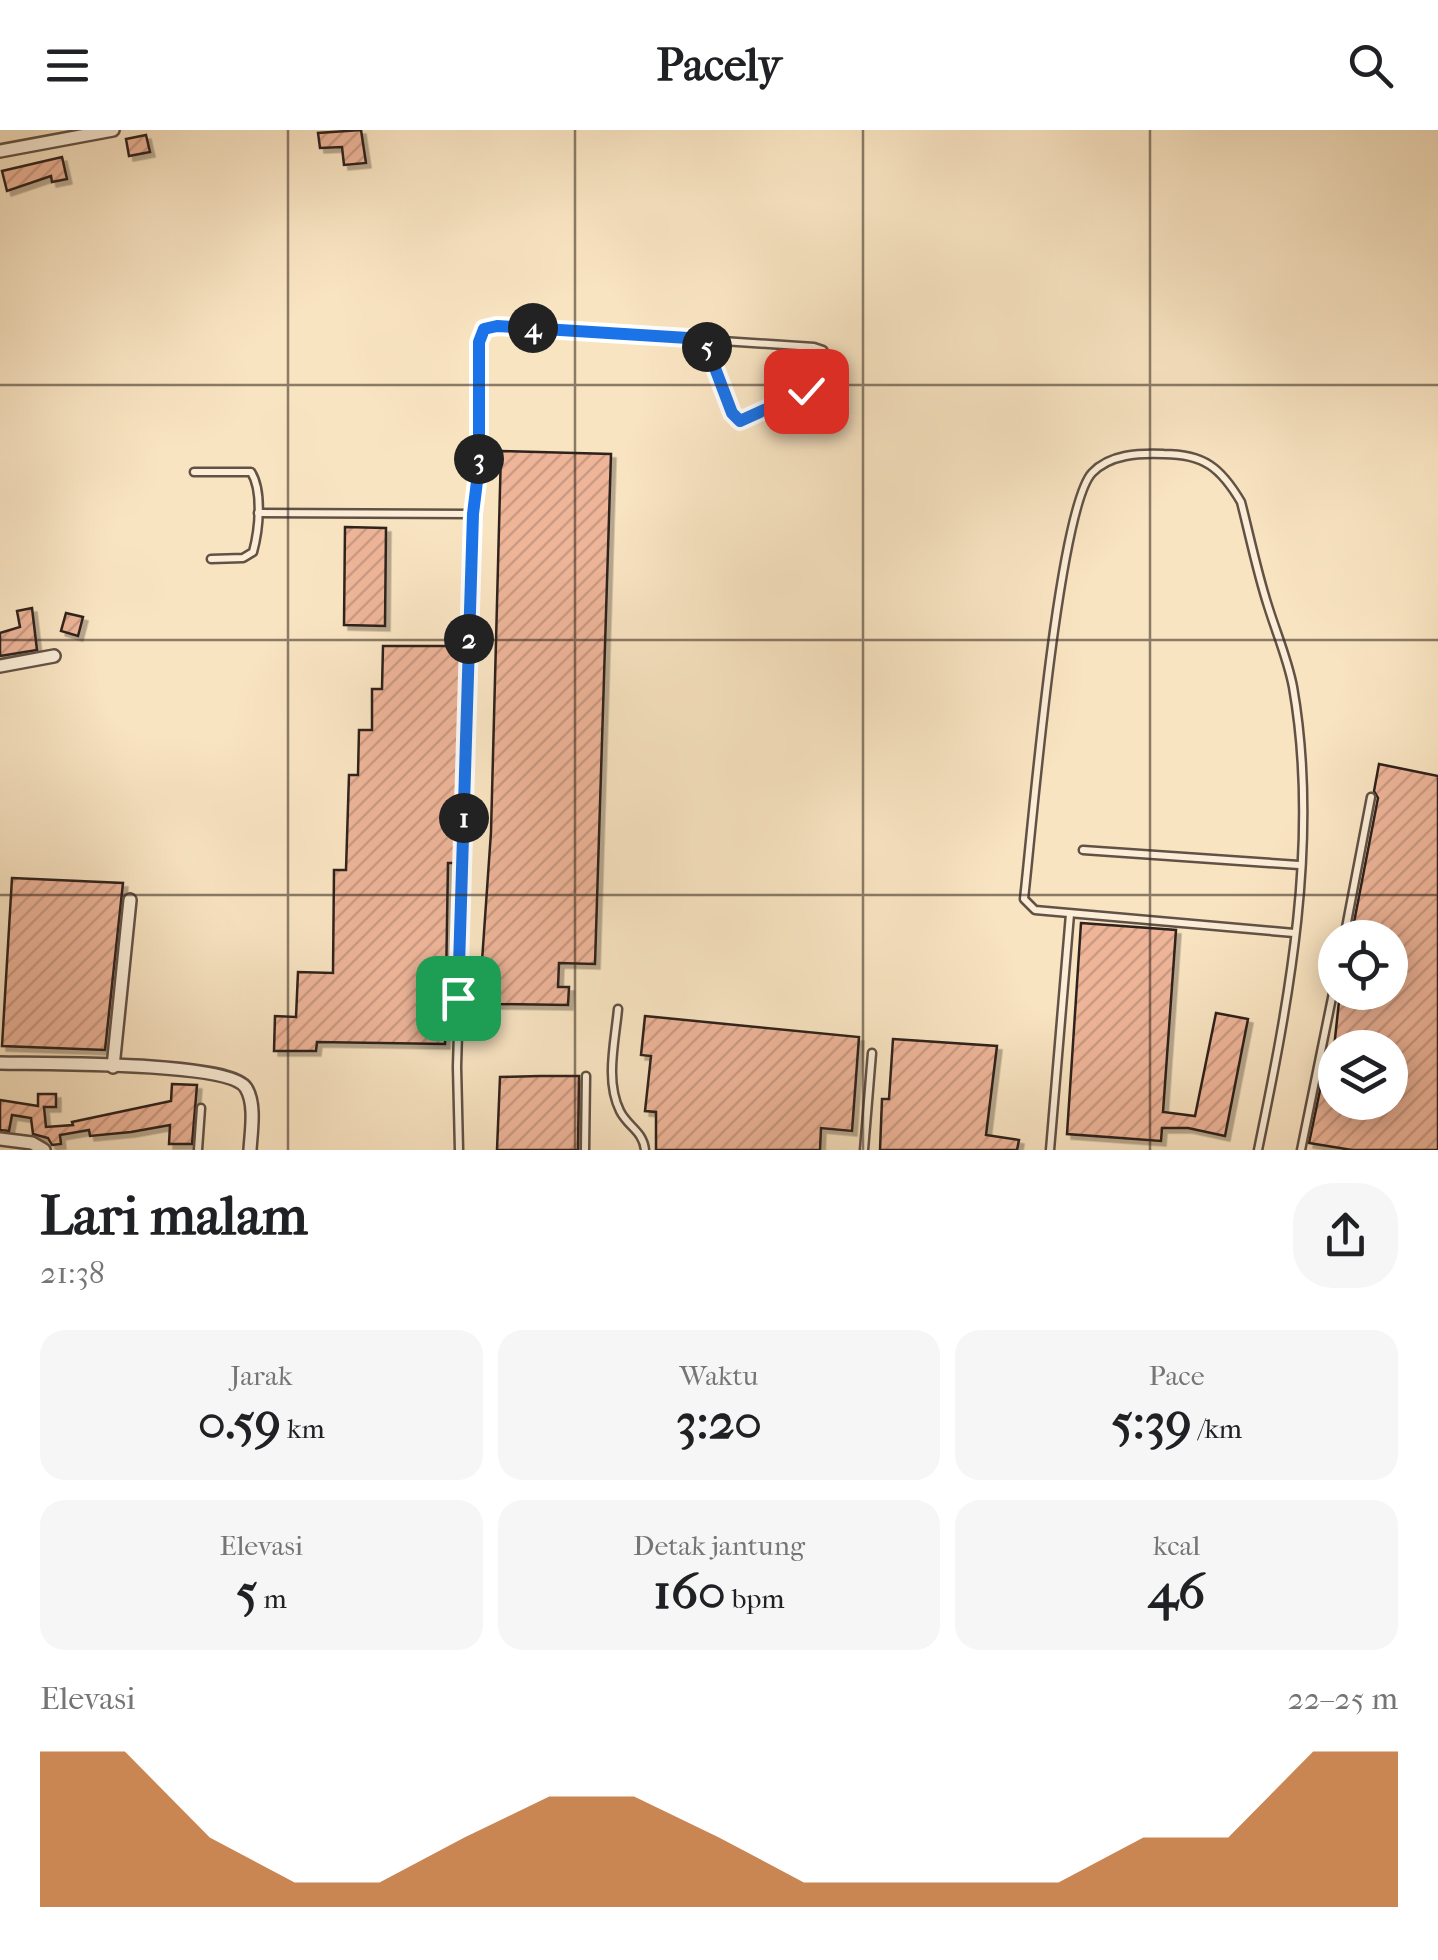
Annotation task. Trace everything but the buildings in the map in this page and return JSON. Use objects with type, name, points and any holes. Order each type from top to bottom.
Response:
[{"type":"street","points":[[0,152],[82,132],[113,130]]},
{"type":"street","points":[[0,666],[54,656]]},
{"type":"street","points":[[114,1067],[130,900]]},
{"type":"street","points":[[0,1063],[234,1077],[246,1086],[251,1100],[250,1150]]},
{"type":"street","points":[[0,1139],[32,1143],[44,1150]]},
{"type":"lane","points":[[458,1150],[473,514],[479,465],[479,342],[484,329],[497,326],[704,339],[814,347],[823,350],[830,361],[806,391],[740,421],[732,413],[704,339]]},
{"type":"lane","points":[[1258,1150],[1290,999],[1299,864],[1302,776],[1292,684],[1241,502],[1214,465],[1198,457],[1118,457],[1092,473],[1078,501],[1064,561],[1024,899],[1035,910],[1294,934]]},
{"type":"lane","points":[[194,472],[250,472],[256,482],[258,513],[250,557],[211,559]]},
{"type":"lane","points":[[258,513],[473,514]]},
{"type":"lane","points":[[1347,920],[1371,797]]},
{"type":"lane","points":[[1084,850],[1299,864]]},
{"type":"lane","points":[[1050,1150],[1070,914]]},
{"type":"lane","points":[[618,1009],[613,1092],[623,1117],[642,1135],[645,1150]]},
{"type":"lane","points":[[1300,1150],[1329,1010]]},
{"type":"lane","points":[[864,1150],[872,1053]]},
{"type":"lane","points":[[585,1150],[586,1076]]},
{"type":"lane","points":[[198,1150],[201,1108]]},
{"type":"route","points":[[458,998],[473,514],[479,465],[479,342],[484,329],[497,326],[704,339],[732,413],[740,421],[750,420],[806,391]]}]
